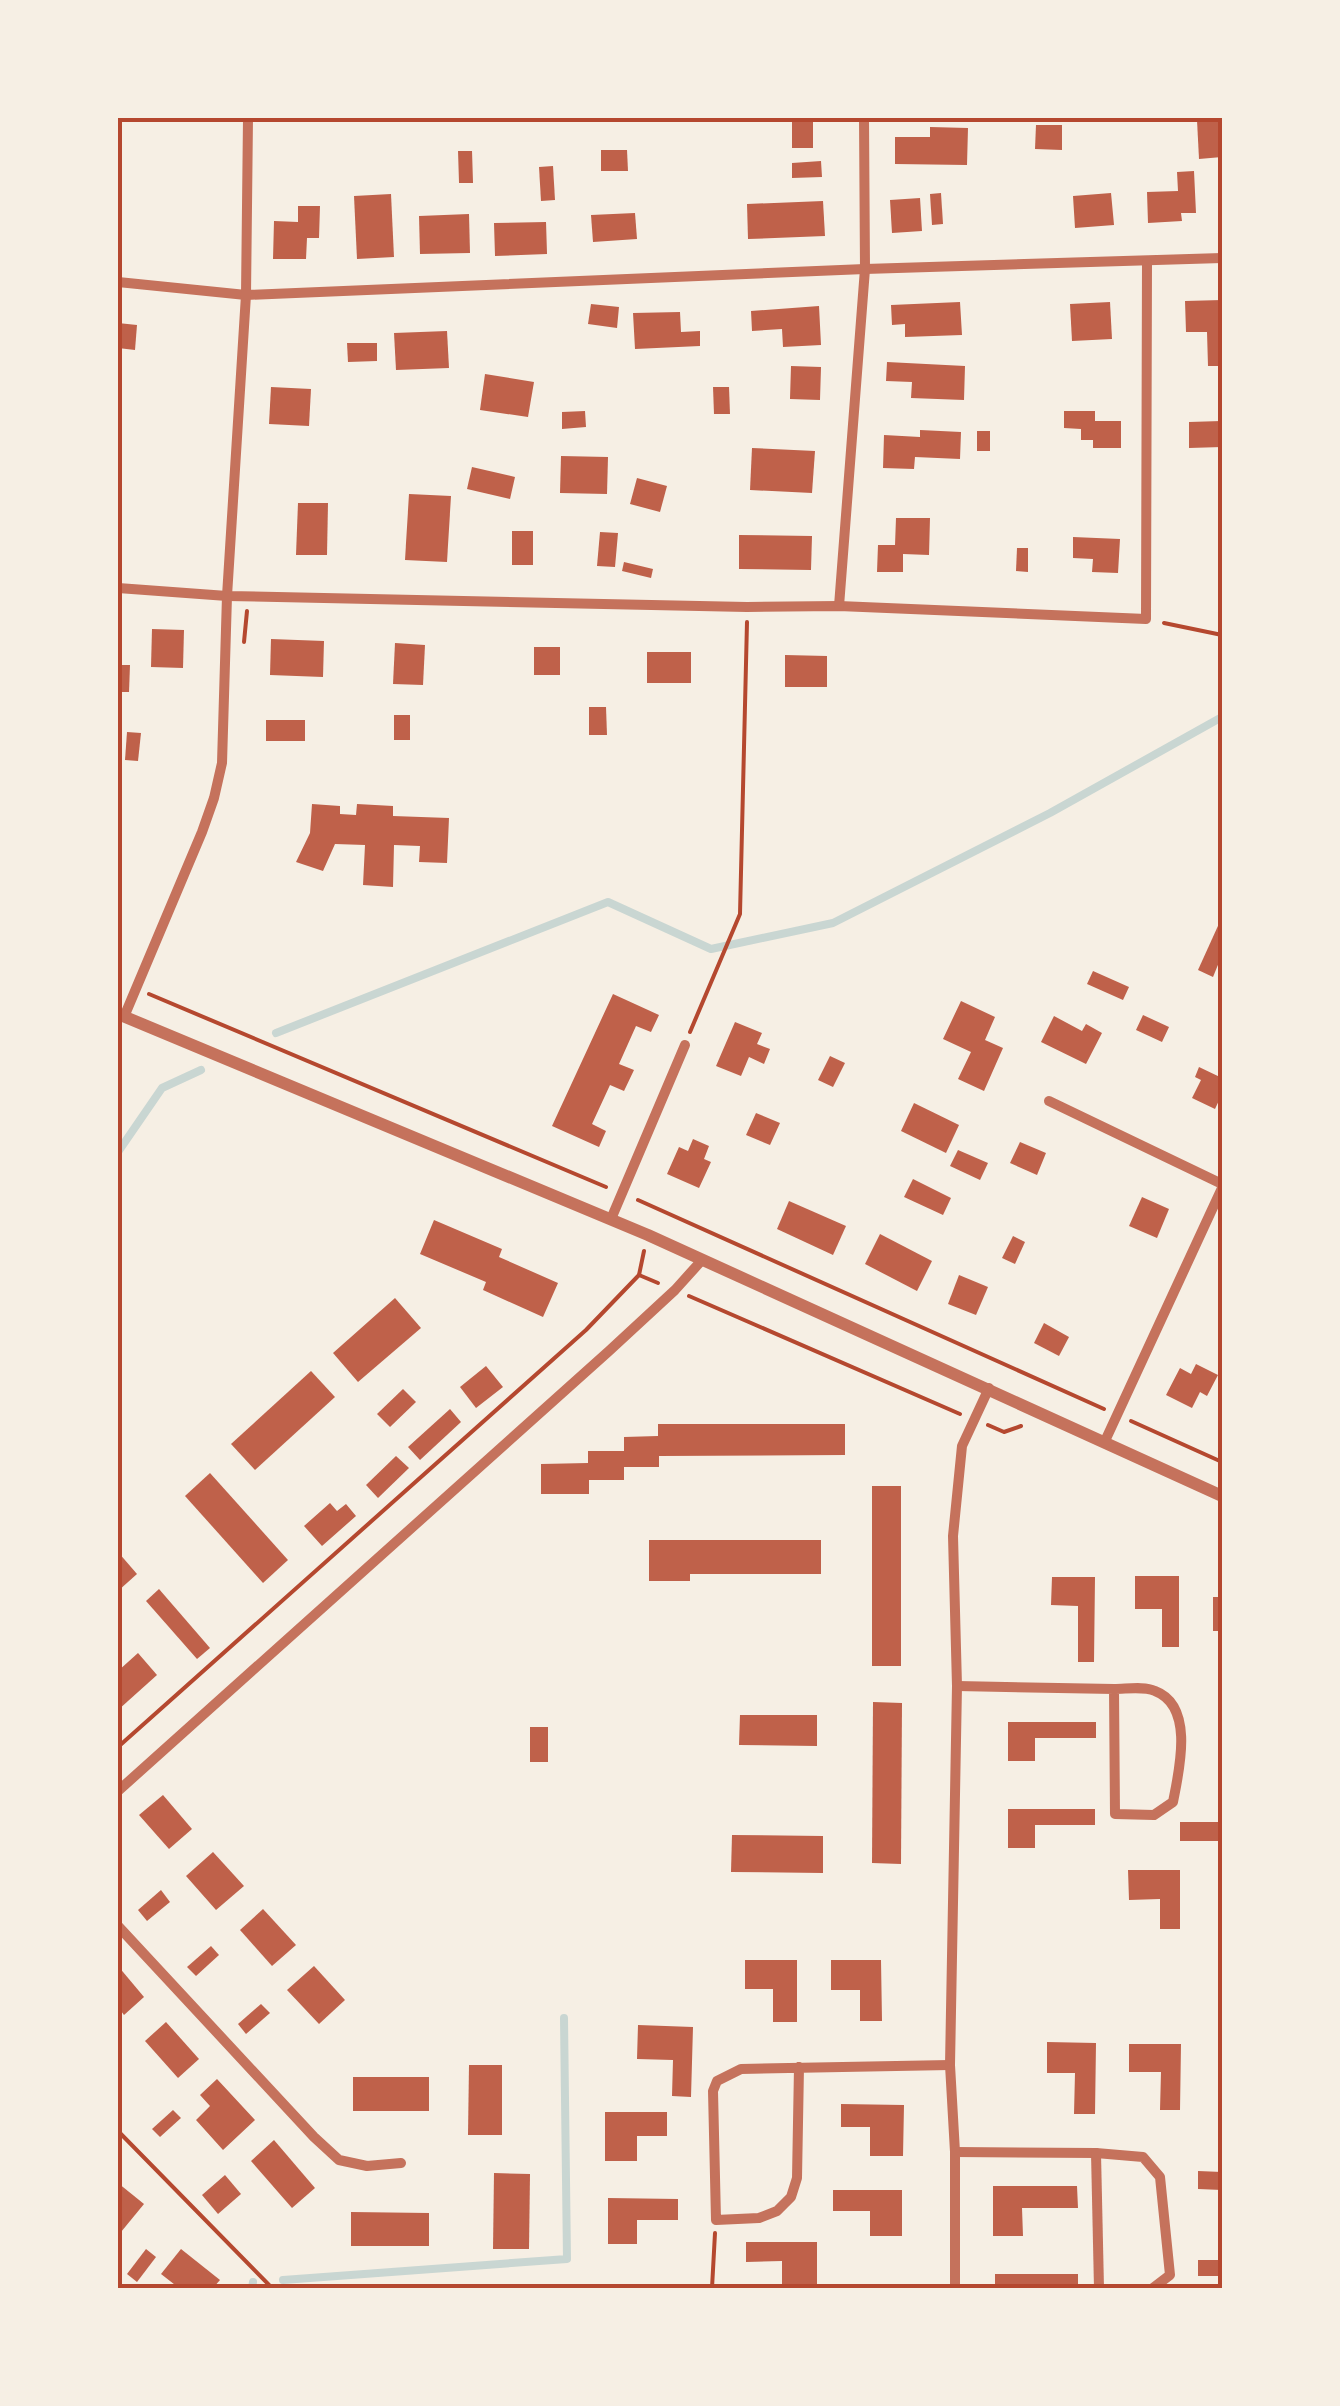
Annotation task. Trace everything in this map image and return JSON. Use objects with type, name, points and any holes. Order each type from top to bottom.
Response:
[{"type":"street","points":[[248,118],[246,295],[222,762],[202,832],[121,1015],[648,1235],[1222,1496]]},
{"type":"street","points":[[839,606],[865,269],[864,118]]},
{"type":"street","points":[[118,282],[246,295],[1222,258]]},
{"type":"street","points":[[118,588],[228,596],[839,606],[1146,619],[1147,262]]},
{"type":"street","points":[[610,1220],[685,1045]]},
{"type":"street","points":[[1049,1101],[1222,1186],[1105,1441]]},
{"type":"street","points":[[118,1792],[675,1290],[702,1260]]},
{"type":"street","points":[[956,2288],[950,2065],[957,1686],[953,1536],[962,1446],[989,1388]]},
{"type":"street","points":[[957,1686],[1114,1688],[1152,1689],[1169,1698],[1180,1724],[1181,1757],[1173,1802],[1154,1815],[1115,1814],[1114,1688]]},
{"type":"street","points":[[118,1926],[339,2160],[367,2166],[401,2163]]},
{"type":"street","points":[[799,2067],[797,2178],[791,2197],[760,2218],[716,2220],[712,2091],[716,2081],[741,2069],[799,2067],[950,2065]]},
{"type":"street","points":[[954,2152],[1142,2157],[1160,2177],[1170,2276],[1153,2288]]},
{"type":"street","points":[[1096,2153],[1099,2288]]},
{"type":"path","points":[[685,1045],[740,914],[747,607]]},
{"type":"path","points":[[1146,619],[1222,635]]},
{"type":"path","points":[[134,989],[622,1193],[1222,1462]]},
{"type":"path","points":[[118,1747],[571,1343],[639,1275],[648,1235]]},
{"type":"path","points":[[639,1275],[972,1419]]},
{"type":"path","points":[[118,2131],[272,2288]]},
{"type":"path","points":[[712,2288],[716,2220]]},
{"type":"building","points":[[792,118],[813,118],[813,148],[792,148]]},
{"type":"building","points":[[1222,119],[1222,157],[1199,159],[1197,120]]},
{"type":"building","points":[[1036,125],[1062,125],[1062,150],[1035,149]]},
{"type":"building","points":[[930,127],[968,128],[967,165],[895,164],[895,137],[930,137]]},
{"type":"building","points":[[601,150],[627,150],[628,171],[601,171]]},
{"type":"building","points":[[458,151],[472,151],[473,183],[459,183]]},
{"type":"building","points":[[821,161],[822,177],[792,178],[792,163]]},
{"type":"building","points":[[553,166],[555,200],[541,201],[539,167]]},
{"type":"building","points":[[1194,171],[1196,213],[1181,213],[1182,221],[1148,223],[1147,192],[1178,191],[1177,172]]},
{"type":"building","points":[[941,193],[943,224],[932,225],[930,194]]},
{"type":"building","points":[[1111,193],[1114,225],[1075,228],[1073,196]]},
{"type":"building","points":[[391,194],[394,257],[357,259],[354,196]]},
{"type":"building","points":[[920,198],[922,231],[892,233],[890,200]]},
{"type":"building","points":[[823,201],[825,236],[748,239],[747,204]]},
{"type":"building","points":[[298,206],[320,206],[319,238],[307,238],[306,259],[273,259],[274,221],[298,222]]},
{"type":"building","points":[[635,213],[637,239],[593,242],[591,215]]},
{"type":"building","points":[[469,214],[470,253],[420,254],[419,216]]},
{"type":"building","points":[[546,222],[547,254],[495,256],[494,223]]},
{"type":"building","points":[[1222,300],[1222,366],[1208,366],[1207,332],[1186,332],[1185,301]]},
{"type":"building","points":[[960,302],[962,335],[905,337],[905,324],[892,325],[891,305]]},
{"type":"building","points":[[1110,302],[1112,339],[1072,341],[1070,304]]},
{"type":"building","points":[[591,304],[619,307],[617,328],[588,324]]},
{"type":"building","points":[[819,306],[821,345],[783,347],[782,329],[752,331],[751,311]]},
{"type":"building","points":[[680,312],[681,332],[700,331],[700,346],[635,349],[633,313]]},
{"type":"building","points":[[118,323],[137,325],[135,350],[118,348]]},
{"type":"building","points":[[447,331],[449,368],[396,370],[394,333]]},
{"type":"building","points":[[347,343],[377,343],[377,361],[348,362]]},
{"type":"building","points":[[887,362],[965,366],[964,400],[911,398],[912,382],[886,381]]},
{"type":"building","points":[[791,366],[821,367],[820,400],[790,399]]},
{"type":"building","points":[[485,374],[534,382],[528,417],[480,410]]},
{"type":"building","points":[[271,387],[311,389],[309,426],[269,424]]},
{"type":"building","points":[[713,387],[729,387],[730,414],[714,414]]},
{"type":"building","points":[[585,411],[586,427],[562,429],[562,412]]},
{"type":"building","points":[[1064,411],[1095,411],[1095,421],[1121,421],[1121,448],[1093,448],[1093,440],[1081,440],[1081,429],[1064,428]]},
{"type":"building","points":[[1221,421],[1222,447],[1189,448],[1189,422]]},
{"type":"building","points":[[920,430],[961,432],[960,459],[915,457],[914,469],[883,468],[884,435],[920,437]]},
{"type":"building","points":[[977,431],[990,431],[990,451],[977,451]]},
{"type":"building","points":[[752,448],[815,451],[812,493],[750,490]]},
{"type":"building","points":[[561,456],[608,457],[607,494],[560,493]]},
{"type":"building","points":[[472,467],[515,477],[510,499],[467,489]]},
{"type":"building","points":[[637,478],[667,486],[660,512],[630,504]]},
{"type":"building","points":[[409,494],[451,496],[447,562],[405,560]]},
{"type":"building","points":[[298,503],[328,503],[327,555],[296,555]]},
{"type":"building","points":[[896,518],[930,518],[929,555],[903,554],[903,572],[877,572],[878,545],[895,545]]},
{"type":"building","points":[[512,531],[533,531],[533,565],[512,565]]},
{"type":"building","points":[[600,532],[618,533],[615,567],[597,566]]},
{"type":"building","points":[[739,535],[812,536],[811,570],[739,569]]},
{"type":"building","points":[[1073,537],[1120,539],[1118,573],[1092,572],[1093,559],[1073,558]]},
{"type":"building","points":[[1017,548],[1028,548],[1028,572],[1016,571]]},
{"type":"building","points":[[624,562],[653,569],[651,578],[622,571]]},
{"type":"building","points":[[152,629],[184,630],[183,668],[151,667]]},
{"type":"building","points":[[271,639],[324,641],[323,677],[270,675]]},
{"type":"building","points":[[395,643],[425,645],[423,685],[393,684]]},
{"type":"building","points":[[534,647],[560,647],[560,675],[534,675]]},
{"type":"building","points":[[647,652],[691,652],[691,683],[647,683]]},
{"type":"building","points":[[785,655],[827,656],[827,687],[785,687]]},
{"type":"building","points":[[118,665],[130,665],[129,692],[118,692]]},
{"type":"building","points":[[589,707],[606,707],[607,735],[589,735]]},
{"type":"building","points":[[394,715],[410,715],[410,740],[394,740]]},
{"type":"building","points":[[266,720],[305,720],[305,741],[266,741]]},
{"type":"building","points":[[127,732],[141,733],[138,761],[125,760]]},
{"type":"building","points":[[312,804],[340,806],[340,814],[356,815],[357,804],[393,806],[393,816],[449,818],[447,863],[419,862],[420,846],[394,845],[393,887],[363,885],[365,845],[335,844],[323,871],[296,862],[310,833]]},
{"type":"building","points":[[1222,917],[1222,955],[1213,977],[1198,970]]},
{"type":"building","points":[[1093,971],[1129,987],[1123,1000],[1087,984]]},
{"type":"building","points":[[613,994],[659,1015],[651,1032],[636,1026],[619,1064],[634,1070],[624,1091],[610,1085],[592,1124],[606,1131],[599,1147],[552,1126]]},
{"type":"building","points":[[961,1001],[995,1017],[985,1040],[1003,1048],[984,1091],[958,1079],[971,1052],[943,1039]]},
{"type":"building","points":[[1143,1015],[1169,1027],[1162,1042],[1136,1030]]},
{"type":"building","points":[[1054,1016],[1082,1031],[1086,1024],[1102,1033],[1086,1064],[1041,1042]]},
{"type":"building","points":[[735,1022],[762,1033],[757,1044],[770,1049],[764,1064],[749,1057],[741,1076],[716,1066]]},
{"type":"building","points":[[830,1056],[845,1063],[833,1087],[818,1080]]},
{"type":"building","points":[[1199,1067],[1222,1078],[1222,1094],[1215,1109],[1192,1098],[1201,1080],[1195,1077]]},
{"type":"building","points":[[914,1103],[959,1125],[946,1153],[901,1131]]},
{"type":"building","points":[[756,1113],[780,1123],[770,1145],[746,1135]]},
{"type":"building","points":[[693,1139],[709,1146],[704,1159],[711,1162],[699,1188],[667,1174],[679,1147],[688,1151]]},
{"type":"building","points":[[1020,1142],[1046,1153],[1037,1175],[1010,1163]]},
{"type":"building","points":[[958,1150],[988,1163],[980,1180],[950,1166]]},
{"type":"building","points":[[913,1179],[951,1198],[943,1215],[904,1197]]},
{"type":"building","points":[[1142,1197],[1169,1209],[1157,1238],[1129,1226]]},
{"type":"building","points":[[789,1201],[846,1226],[833,1255],[777,1229]]},
{"type":"building","points":[[434,1220],[502,1249],[499,1257],[558,1283],[543,1317],[483,1290],[486,1282],[420,1254]]},
{"type":"building","points":[[880,1234],[932,1261],[917,1291],[865,1264]]},
{"type":"building","points":[[1013,1236],[1025,1242],[1015,1264],[1002,1258]]},
{"type":"building","points":[[959,1275],[988,1287],[976,1315],[948,1304]]},
{"type":"building","points":[[395,1298],[421,1328],[358,1382],[333,1353]]},
{"type":"building","points":[[1044,1323],[1069,1337],[1059,1356],[1034,1343]]},
{"type":"building","points":[[1196,1364],[1218,1375],[1207,1396],[1200,1392],[1192,1408],[1166,1395],[1180,1368],[1191,1374]]},
{"type":"building","points":[[486,1366],[503,1387],[476,1408],[460,1387]]},
{"type":"building","points":[[311,1371],[335,1397],[255,1470],[231,1444]]},
{"type":"building","points":[[403,1389],[416,1402],[390,1427],[377,1414]]},
{"type":"building","points":[[450,1409],[461,1422],[420,1460],[408,1447]]},
{"type":"building","points":[[658,1424],[845,1424],[845,1455],[659,1456],[659,1467],[624,1467],[624,1480],[589,1480],[589,1494],[541,1494],[541,1464],[588,1463],[588,1451],[624,1451],[624,1437],[658,1436]]},
{"type":"building","points":[[396,1456],[409,1468],[378,1498],[366,1485]]},
{"type":"building","points":[[210,1473],[288,1560],[263,1583],[185,1496]]},
{"type":"building","points":[[872,1486],[901,1486],[901,1666],[872,1666]]},
{"type":"building","points":[[330,1503],[337,1511],[346,1504],[356,1516],[322,1546],[304,1526]]},
{"type":"building","points":[[649,1540],[821,1540],[821,1574],[690,1574],[690,1581],[649,1581]]},
{"type":"building","points":[[118,1552],[137,1574],[118,1591]]},
{"type":"building","points":[[1135,1576],[1179,1576],[1179,1647],[1162,1647],[1162,1609],[1135,1609]]},
{"type":"building","points":[[1052,1577],[1095,1577],[1094,1662],[1078,1662],[1078,1606],[1051,1605]]},
{"type":"building","points":[[159,1589],[210,1648],[197,1659],[146,1601]]},
{"type":"building","points":[[1213,1597],[1222,1597],[1222,1631],[1213,1631]]},
{"type":"building","points":[[138,1653],[157,1675],[118,1710],[118,1671]]},
{"type":"building","points":[[873,1702],[902,1703],[901,1864],[872,1863]]},
{"type":"building","points":[[740,1715],[817,1715],[817,1746],[739,1745]]},
{"type":"building","points":[[1008,1722],[1096,1722],[1096,1738],[1035,1738],[1035,1761],[1008,1761]]},
{"type":"building","points":[[530,1727],[548,1727],[548,1762],[530,1762]]},
{"type":"building","points":[[163,1795],[192,1829],[169,1849],[139,1815]]},
{"type":"building","points":[[1008,1809],[1095,1809],[1095,1825],[1035,1825],[1035,1848],[1008,1848]]},
{"type":"building","points":[[1180,1822],[1222,1822],[1222,1841],[1180,1841]]},
{"type":"building","points":[[732,1835],[823,1836],[823,1873],[731,1872]]},
{"type":"building","points":[[213,1852],[244,1886],[216,1910],[186,1876]]},
{"type":"building","points":[[1128,1870],[1180,1870],[1180,1929],[1160,1929],[1160,1899],[1129,1900]]},
{"type":"building","points":[[161,1890],[170,1902],[147,1921],[138,1910]]},
{"type":"building","points":[[263,1909],[296,1945],[272,1966],[240,1930]]},
{"type":"building","points":[[211,1946],[219,1955],[196,1976],[187,1967]]},
{"type":"building","points":[[745,1960],[797,1960],[797,2022],[773,2022],[773,1989],[745,1989]]},
{"type":"building","points":[[831,1960],[881,1960],[882,2021],[860,2021],[860,1990],[831,1990]]},
{"type":"building","points":[[118,1966],[144,1997],[124,2015],[118,2007]]},
{"type":"building","points":[[314,1966],[345,2000],[319,2024],[287,1990]]},
{"type":"building","points":[[261,2004],[270,2013],[246,2034],[238,2024]]},
{"type":"building","points":[[166,2022],[199,2059],[178,2078],[145,2041]]},
{"type":"building","points":[[638,2025],[693,2027],[691,2097],[672,2096],[673,2060],[637,2059]]},
{"type":"building","points":[[1047,2042],[1096,2043],[1095,2114],[1074,2114],[1075,2073],[1047,2073]]},
{"type":"building","points":[[1129,2044],[1181,2044],[1180,2110],[1160,2110],[1161,2072],[1129,2072]]},
{"type":"building","points":[[469,2065],[502,2065],[502,2135],[468,2135]]},
{"type":"building","points":[[353,2077],[429,2077],[429,2111],[353,2111]]},
{"type":"building","points":[[217,2079],[255,2120],[223,2150],[196,2120],[210,2106],[200,2095]]},
{"type":"building","points":[[841,2104],[904,2105],[903,2156],[870,2156],[870,2127],[841,2127]]},
{"type":"building","points":[[173,2110],[181,2118],[160,2137],[152,2129]]},
{"type":"building","points":[[605,2112],[667,2112],[667,2136],[637,2136],[637,2161],[605,2161]]},
{"type":"building","points":[[274,2140],[315,2188],[292,2208],[251,2161]]},
{"type":"building","points":[[1198,2171],[1222,2172],[1222,2190],[1198,2189]]},
{"type":"building","points":[[494,2173],[530,2174],[529,2249],[493,2249]]},
{"type":"building","points":[[225,2175],[241,2194],[218,2214],[202,2195]]},
{"type":"building","points":[[118,2183],[144,2204],[121,2232],[118,2229]]},
{"type":"building","points":[[993,2186],[1077,2186],[1078,2208],[1022,2208],[1023,2236],[993,2236]]},
{"type":"building","points":[[833,2190],[902,2190],[902,2236],[870,2236],[870,2211],[833,2211]]},
{"type":"building","points":[[608,2198],[678,2199],[678,2220],[637,2220],[637,2244],[608,2244]]},
{"type":"building","points":[[351,2212],[429,2213],[429,2246],[351,2246]]},
{"type":"building","points":[[746,2242],[817,2242],[817,2287],[782,2287],[782,2261],[746,2262]]},
{"type":"building","points":[[146,2249],[156,2257],[137,2282],[127,2274]]},
{"type":"building","points":[[181,2249],[220,2280],[213,2288],[179,2288],[161,2274]]},
{"type":"building","points":[[1198,2260],[1222,2260],[1222,2276],[1198,2276]]},
{"type":"building","points":[[995,2274],[1078,2274],[1078,2288],[995,2288]]},
{"type":"waterway","points":[[276,1033],[608,902],[711,949],[833,923],[1050,813],[1222,717]]},
{"type":"waterway","points":[[118,1152],[162,1088],[201,1070]]},
{"type":"waterway","points":[[283,2280],[567,2259],[564,2018]]},
{"type":"waterway","points":[[252,2288],[253,2282]]}]
